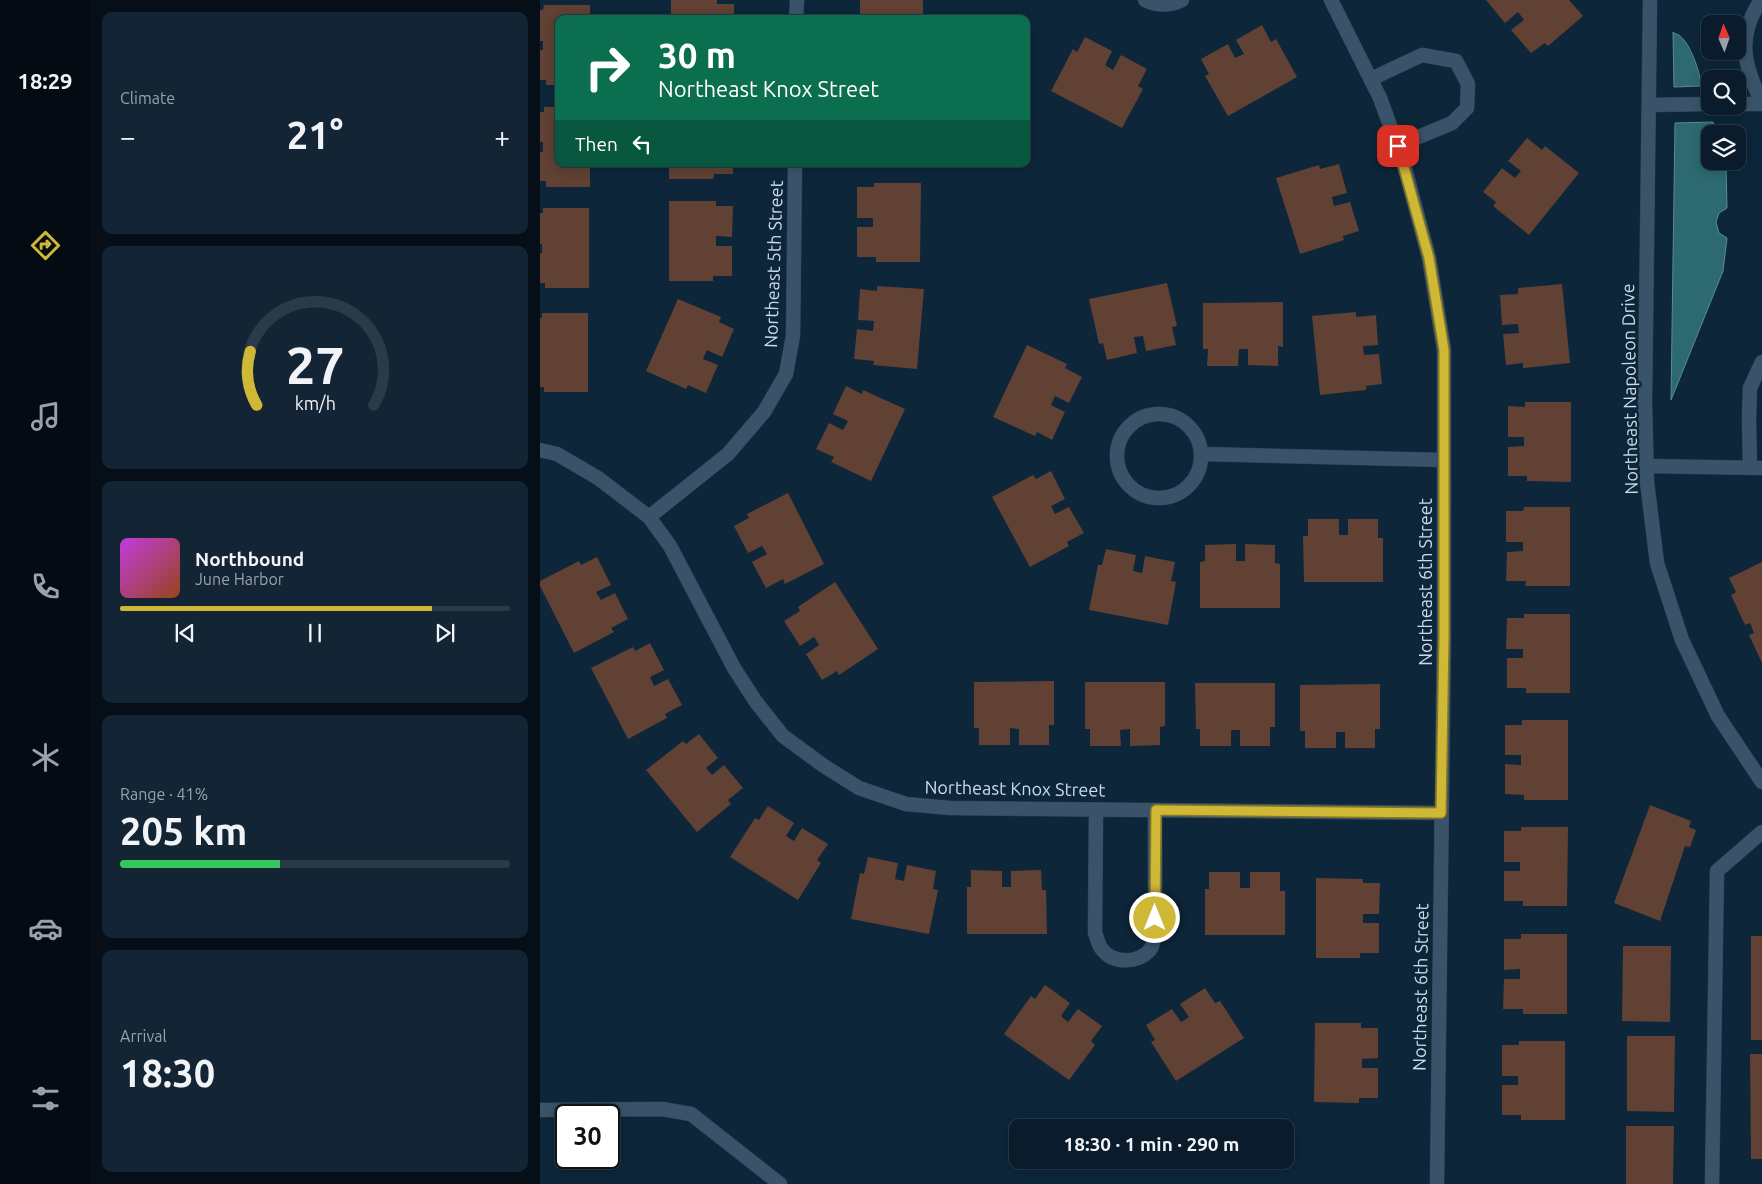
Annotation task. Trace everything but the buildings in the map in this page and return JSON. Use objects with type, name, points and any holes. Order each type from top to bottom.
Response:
[{"type":"street","points":[[796,15],[797,0]]},
{"type":"street","points":[[1145,0],[1150,3],[1164,5],[1178,3],[1182,0]]},
{"type":"street","name":"Northeast 6th Street","points":[[1331,0],[1380,98],[1398,146],[1429,258],[1444,350],[1444,636],[1437,1184]]},
{"type":"street","name":"Northeast Napoleon Drive","points":[[1650,0],[1645,403],[1647,466],[1657,563],[1682,640],[1718,716],[1762,782]]},
{"type":"street","points":[[1746,104],[1762,103],[1750,77],[1744,38],[1753,12],[1761,0]]},
{"type":"street","points":[[1371,79],[1422,55],[1456,60],[1468,84],[1467,108],[1452,123],[1398,146]]},
{"type":"street","points":[[1649,105],[1701,104]]},
{"type":"street","name":"Northeast 5th Street","points":[[648,517],[728,454],[764,412],[786,374],[793,336],[795,167]]},
{"type":"street","points":[[1647,466],[1756,468],[1749,418],[1750,388],[1762,362]]},
{"type":"street","points":[[1153,414],[1167,414],[1180,419],[1191,428],[1198,440],[1202,454],[1200,468],[1194,480],[1184,491],[1171,497],[1157,499],[1143,496],[1131,488],[1122,478],[1116,465],[1116,450],[1120,437],[1128,426],[1140,418],[1153,414]]},
{"type":"street","name":"Northeast Knox Street","points":[[540,450],[557,454],[598,478],[648,517],[670,546],[734,668],[756,702],[783,736],[824,766],[860,788],[906,804],[950,808],[1441,813]]},
{"type":"street","points":[[1202,454],[1444,460]]},
{"type":"street","points":[[1096,810],[1095,932],[1100,948],[1112,959],[1128,960],[1140,958],[1151,948],[1155,935],[1156,810]]},
{"type":"street","points":[[1712,1184],[1717,871],[1762,832]]},
{"type":"street","points":[[540,1110],[662,1109],[691,1114],[780,1184]]},
{"type":"shaded area","points":[[1673,32],[1679,35],[1688,45],[1701,81],[1701,86],[1674,87]]},
{"type":"shaded area","points":[[1713,122],[1714,125],[1701,125],[1701,170],[1726,170],[1727,208],[1719,213],[1716,222],[1719,233],[1727,238],[1723,271],[1671,400],[1675,123]]},
{"type":"route","points":[[1155,918],[1156,810],[1441,813],[1444,636],[1444,350],[1429,258],[1398,146]]}]
